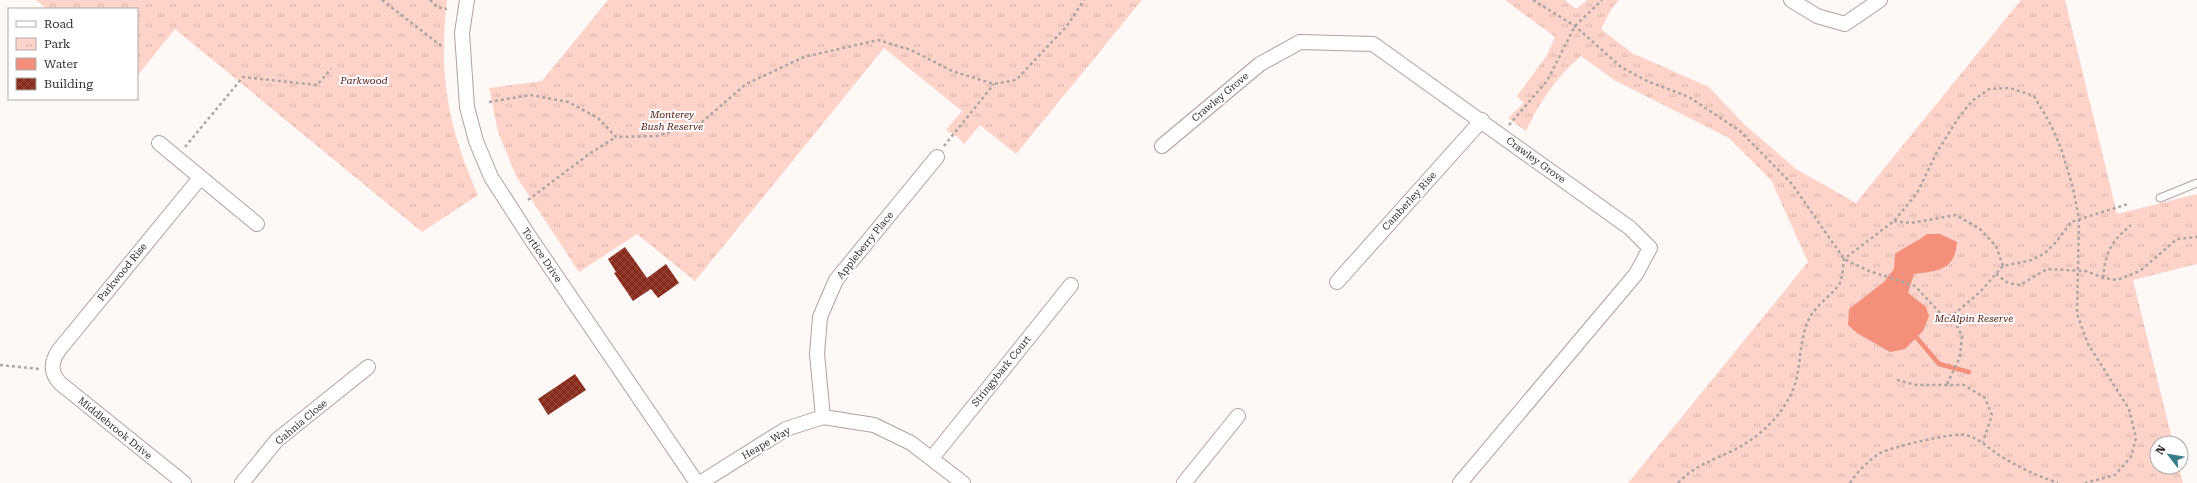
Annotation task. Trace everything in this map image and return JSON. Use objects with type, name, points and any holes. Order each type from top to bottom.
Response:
[{"type":"street","name":"Tortice Drive","points":[[468,0],[462,32],[467,107],[476,141],[492,177],[529,236],[697,483]]},
{"type":"street","points":[[1791,0],[1817,16],[1845,24],[1880,0]]},
{"type":"street","name":"Crawley Grove","points":[[1162,146],[1260,64],[1300,42],[1373,44],[1482,120],[1630,228],[1650,248],[1636,274],[1460,483]]},
{"type":"street","name":"Camberley Rise","points":[[1337,282],[1482,120]]},
{"type":"street","points":[[159,143],[257,224]]},
{"type":"street","name":"Appleberry Place","points":[[823,417],[817,354],[820,318],[836,280],[937,157]]},
{"type":"street","name":"Parkwood Rise","points":[[51,370],[53,359],[59,350],[200,178]]},
{"type":"street","name":"Stringybark Court","points":[[932,458],[1071,285]]},
{"type":"street","name":"Gahnia Close","points":[[242,483],[278,440],[368,367]]},
{"type":"street","name":"Middlebrook Drive","points":[[51,370],[55,378],[61,384],[184,483]]},
{"type":"street","points":[[1184,483],[1238,416]]},
{"type":"street","name":"Heape Way","points":[[700,483],[786,429],[823,417],[874,425],[911,443],[963,483]]},
{"type":"lane","points":[[2160,198],[2197,183]]},
{"type":"path","points":[[382,0],[444,48]]},
{"type":"path","points":[[430,0],[437,7],[447,9]]},
{"type":"path","points":[[528,200],[589,154],[616,137],[657,136],[702,122],[746,84],[804,57],[878,40],[911,50],[952,71],[994,84],[1016,80],[1067,26],[1084,0]]},
{"type":"path","points":[[1534,0],[1575,26],[1621,67],[1647,81],[1689,97],[1740,131],[1792,184],[1844,259],[1869,271],[1884,274],[1915,286],[1941,314],[1952,316]]},
{"type":"path","points":[[1502,135],[1547,80],[1561,56],[1568,37],[1575,26],[1602,0]]},
{"type":"path","points":[[176,158],[243,77],[317,85],[331,69]]},
{"type":"path","points":[[937,157],[952,134],[994,84]]},
{"type":"path","points":[[1678,483],[1689,471],[1751,440],[1775,420],[1790,397],[1800,366],[1801,340],[1809,318],[1824,298],[1840,284],[1844,259],[1894,221],[1917,193],[1937,152],[1959,117],[1972,101],[1989,89],[2010,88],[2034,96],[2052,125],[2073,188],[2079,219],[2077,270],[2078,314],[2088,344],[2129,409],[2136,438],[2130,457],[2115,475],[2085,483]]},
{"type":"path","points":[[489,102],[532,95],[568,102],[598,118],[616,137]]},
{"type":"path","points":[[1952,316],[1980,292],[2003,266],[2018,264],[2045,253],[2057,241],[2071,222],[2128,204]]},
{"type":"path","points":[[1894,221],[1912,223],[1956,215],[1980,229],[1996,246],[2003,266]]},
{"type":"path","points":[[2103,278],[2106,255],[2115,238],[2131,225]]},
{"type":"path","points":[[1996,274],[2008,283],[2020,286],[2047,269],[2077,270],[2103,278],[2117,280],[2140,271],[2177,239],[2197,237]]},
{"type":"path","points":[[1947,384],[1960,357],[1962,336],[1952,316]]},
{"type":"path","points":[[0,365],[51,370]]},
{"type":"path","points":[[1897,380],[1916,385],[1964,385],[1985,398],[1992,415],[1982,442]]},
{"type":"path","points":[[1850,483],[1856,474],[1881,453],[1938,438],[1965,435],[1982,442],[2001,456],[2029,472],[2058,483]]},
{"type":"green space","name":"Parkwood","points":[[36,0],[447,0],[444,53],[448,100],[459,146],[478,195],[422,232],[175,29],[138,75],[138,8],[46,8]]},
{"type":"green space","name":"Monterey Bush Reserve","points":[[608,0],[1142,0],[1016,154],[980,125],[964,144],[958,137],[946,130],[962,111],[884,48],[695,281],[637,234],[579,272],[516,176],[498,132],[489,88],[542,81]]},
{"type":"green space","name":"McAlpin Reserve","points":[[1505,0],[1565,0],[1576,9],[1587,0],[1619,0],[1612,8],[1601,29],[1632,53],[1709,87],[1744,124],[1796,169],[1856,203],[2021,0],[2065,0],[2117,214],[2197,194],[2197,264],[2133,280],[2171,435],[2149,435],[2149,475],[2181,475],[2183,483],[1628,483],[1808,262],[1771,180],[1729,138],[1614,80],[1581,56],[1564,72],[1549,90],[1526,131],[1508,118],[1524,103],[1517,96],[1547,55],[1555,37]]},
{"type":"water","points":[[1927,234],[1940,234],[1957,242],[1956,251],[1949,264],[1944,267],[1931,272],[1914,274],[1908,293],[1926,307],[1929,316],[1923,331],[1905,349],[1890,352],[1857,333],[1848,325],[1849,309],[1884,282],[1894,269],[1895,254]]},
{"type":"building","points":[[625,247],[647,278],[666,264],[679,283],[658,298],[651,289],[633,301],[614,273],[616,272],[608,259]]},
{"type":"building","points":[[575,374],[586,390],[548,415],[538,399]]},
{"type":"waterway","points":[[1917,338],[1939,364],[1969,372]]}]
